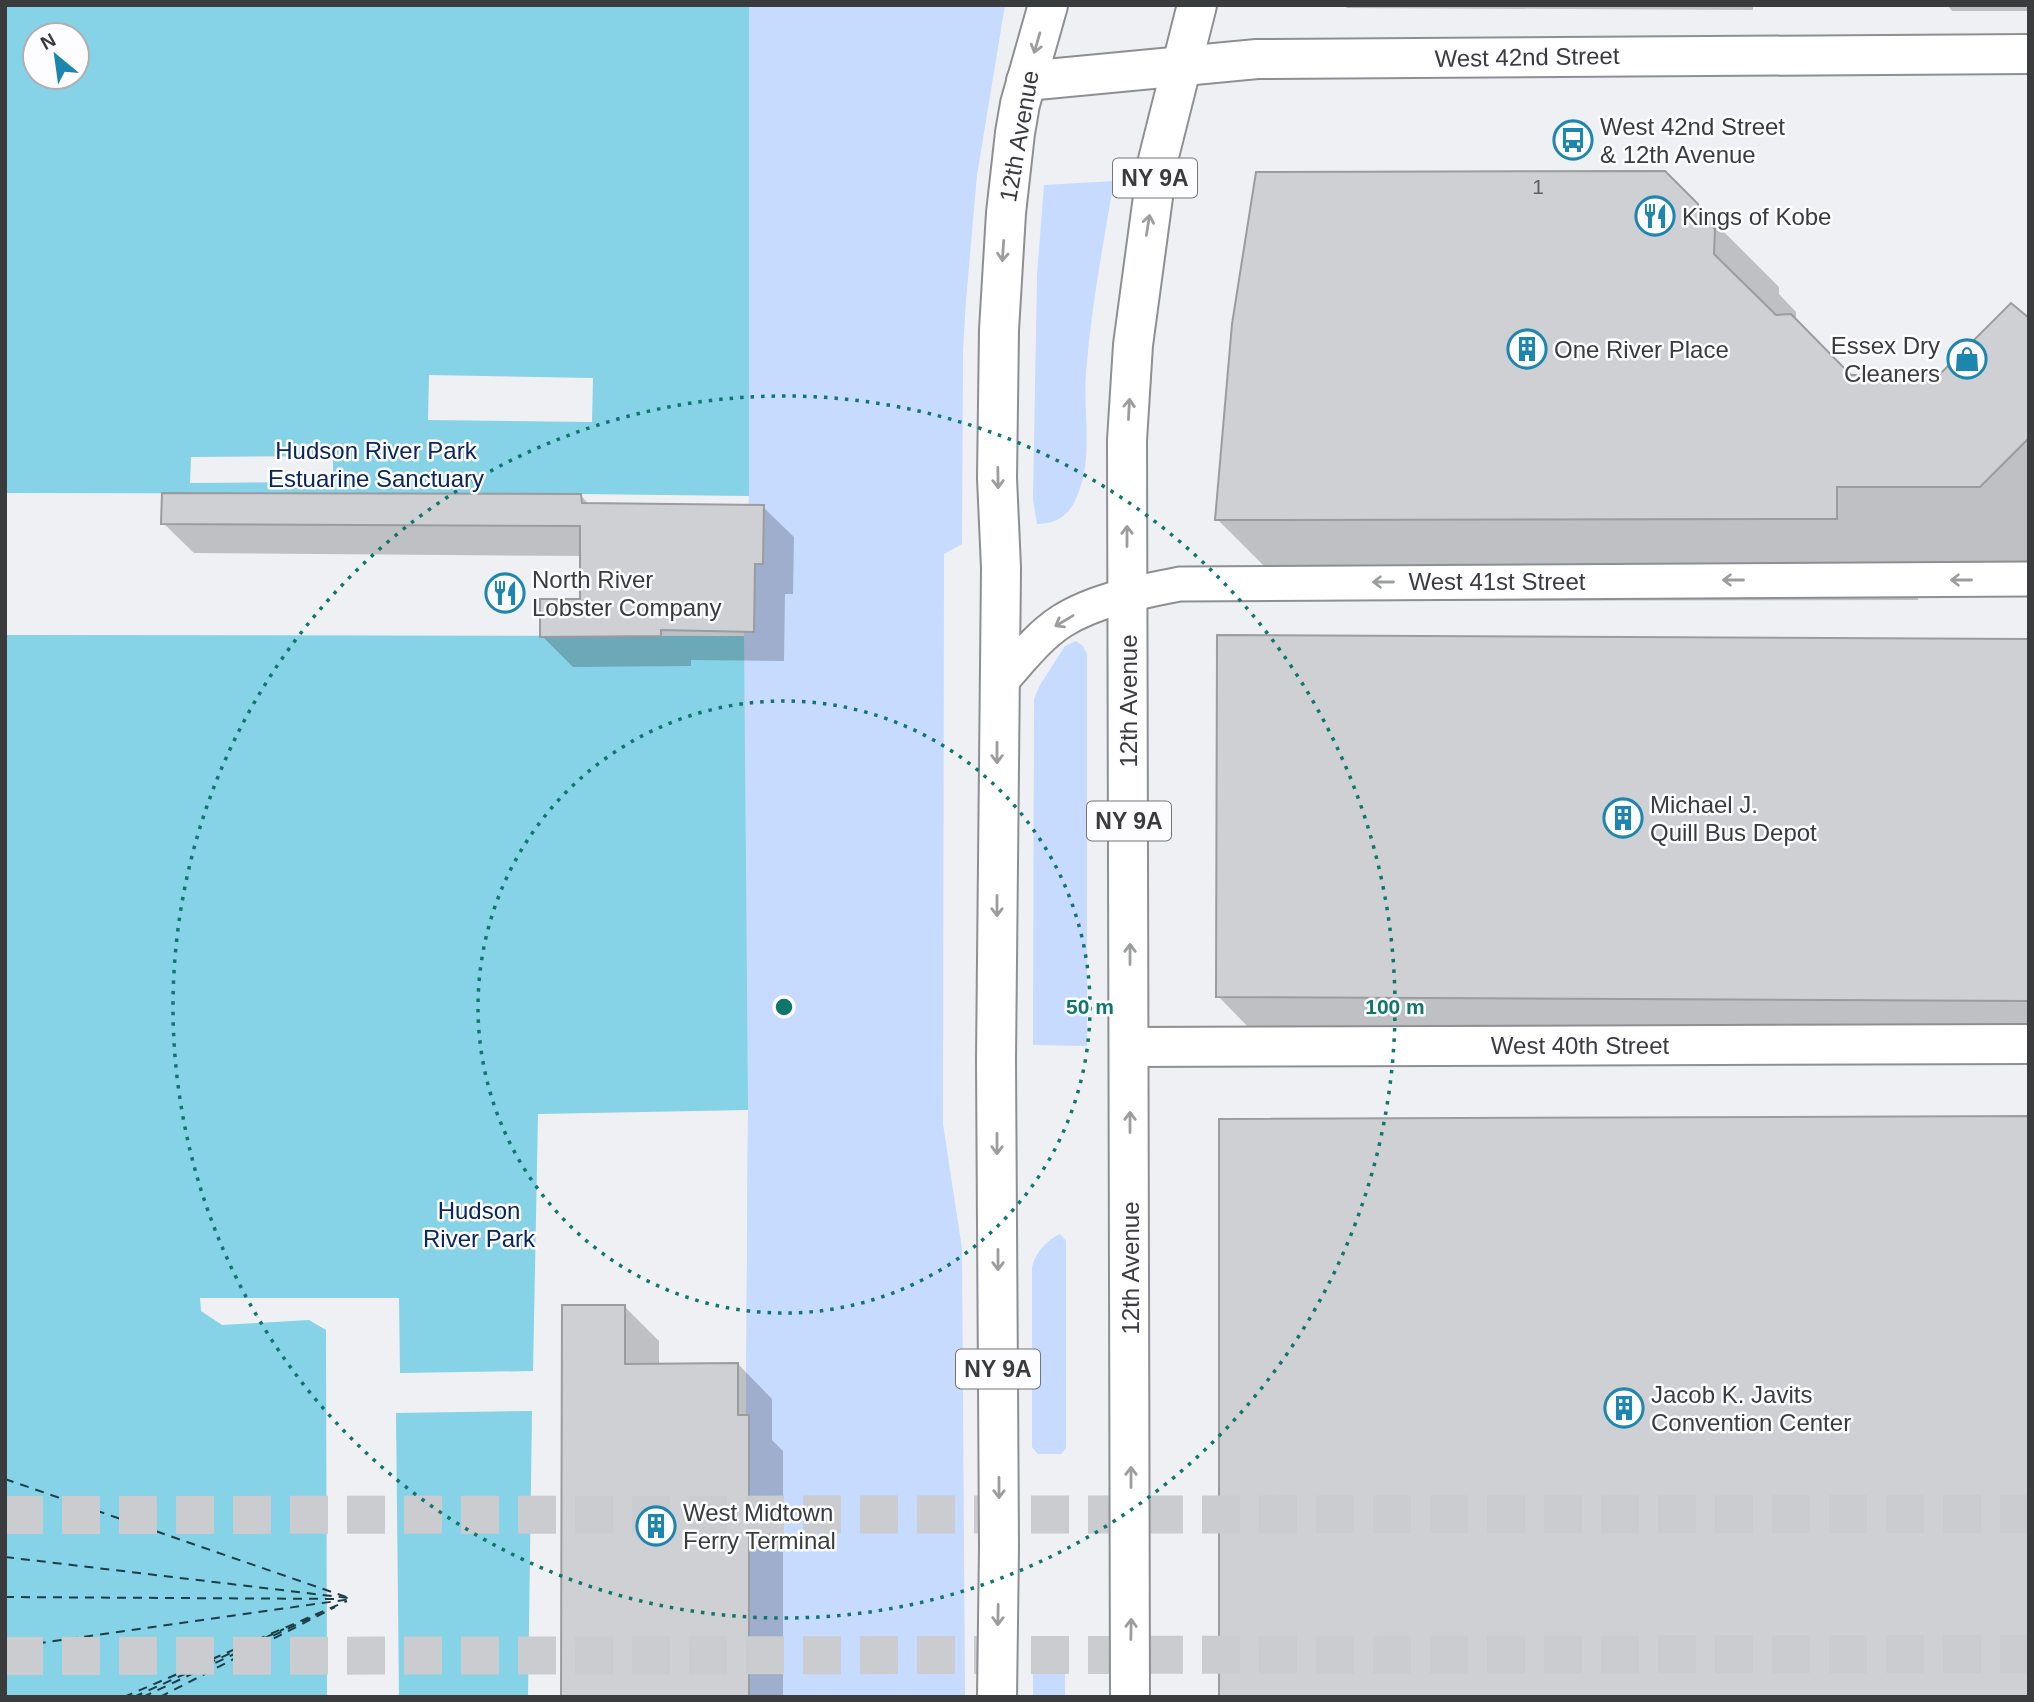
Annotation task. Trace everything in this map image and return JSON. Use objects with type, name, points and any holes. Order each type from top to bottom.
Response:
[{"type":"main road","name":"12th Avenue","points":[[997,1697],[999,330],[1011,159],[1020,104],[1048,5]]},
{"type":"main road","name":"12th Avenue","points":[[1130,1697],[1127,440],[1133,345],[1158,160],[1197,5]]},
{"type":"main road","name":"West 42nd Street","points":[[1026,81],[1257,59],[2029,54]]},
{"type":"main road","name":"West 40th Street","points":[[1130,1047],[2029,1044]]},
{"type":"street","name":"West 41st Street","points":[[998,685],[1033,646],[1064,620],[1127,595],[1180,584],[2029,579]]},
{"type":"green space","name":"Hudson River Park","points":[[5,5],[1005,5],[977,175],[966,300],[963,351],[962,544],[944,554],[943,1124],[962,1249],[965,1697],[5,1697]]},
{"type":"green space","points":[[1114,181],[1088,349],[1085,388],[1087,448],[1083,477],[1069,511],[1052,522],[1037,524],[1033,499],[1037,276],[1044,185]]},
{"type":"green space","points":[[1076,641],[1083,646],[1087,654],[1087,1046],[1033,1045],[1034,699],[1065,646]]},
{"type":"green space","points":[[1060,1234],[1066,1241],[1066,1448],[1061,1454],[1038,1454],[1032,1447],[1032,1267],[1042,1248]]},
{"type":"green space","points":[[1033,1642],[1065,1643],[1065,1697],[1033,1697]]},
{"type":"shaded area","name":"Hudson River Park","points":[[5,5],[749,5],[749,505],[744,636],[748,1110],[744,1697],[5,1697]]},
{"type":"pier","points":[[429,375],[593,378],[592,422],[428,420]]},
{"type":"pier","points":[[333,456],[333,482],[190,483],[191,457]]},
{"type":"pier","points":[[5,493],[749,496],[744,636],[5,635]]},
{"type":"pier","points":[[748,1110],[744,1697],[528,1697],[532,1411],[396,1413],[399,1697],[327,1697],[326,1330],[309,1320],[222,1325],[201,1311],[200,1298],[399,1298],[400,1373],[533,1371],[538,1114]]},
{"type":"building","name":"One River Place","points":[[1665,171],[1698,204],[1698,211],[1715,229],[1714,254],[1776,315],[1791,314],[1851,375],[1940,374],[2011,303],[2029,318],[2029,438],[1980,487],[1837,487],[1837,519],[1215,520],[1232,324],[1256,172]]},
{"type":"building","points":[[162,493],[581,494],[582,503],[764,505],[763,564],[755,564],[754,632],[661,630],[661,636],[540,637],[540,599],[580,599],[580,526],[161,524]]},
{"type":"building","name":"Michael J. Quill Bus Depot","points":[[1217,635],[2029,639],[2029,1001],[1216,997]]},
{"type":"building","name":"Jacob K. Javits Convention Center","points":[[2029,1116],[2029,1697],[1219,1697],[1219,1119]]},
{"type":"building","name":"West Midtown Ferry Terminal","points":[[562,1305],[625,1305],[625,1364],[738,1363],[738,1415],[749,1415],[749,1697],[561,1697]]},
{"type":"ferry route","points":[[5,1479],[352,1599]]},
{"type":"ferry route","points":[[5,1557],[348,1598]]},
{"type":"ferry route","points":[[5,1597],[340,1599]]},
{"type":"ferry route","points":[[5,1648],[351,1599]]},
{"type":"ferry route","points":[[124,1697],[347,1601]]},
{"type":"ferry route","points":[[160,1697],[335,1607]]},
{"type":"ferry route","points":[[143,1697],[319,1614]]},
{"type":"ferry route","points":[[134,1697],[284,1629]]},
{"type":"tunnel","points":[[5,1515],[2029,1514]]},
{"type":"tunnel","points":[[5,1656],[2029,1654]]},
{"type":"place","name":"West 42nd Street & 12th Avenue","points":[[1573,140]]},
{"type":"place","name":"Kings of Kobe","points":[[1655,216]]},
{"type":"place","name":"One River Place","points":[[1527,349]]},
{"type":"place","name":"Essex Dry Cleaners","points":[[1967,359]]},
{"type":"place","name":"North River Lobster Company","points":[[505,593]]},
{"type":"place","name":"Michael J. Quill Bus Depot","points":[[1623,818]]},
{"type":"place","name":"Jacob K. Javits Convention Center","points":[[1624,1408]]},
{"type":"place","name":"West Midtown Ferry Terminal","points":[[656,1526]]},
{"type":"park label","name":"Hudson River Park Estuarine Sanctuary","points":[[376,464]]}]
